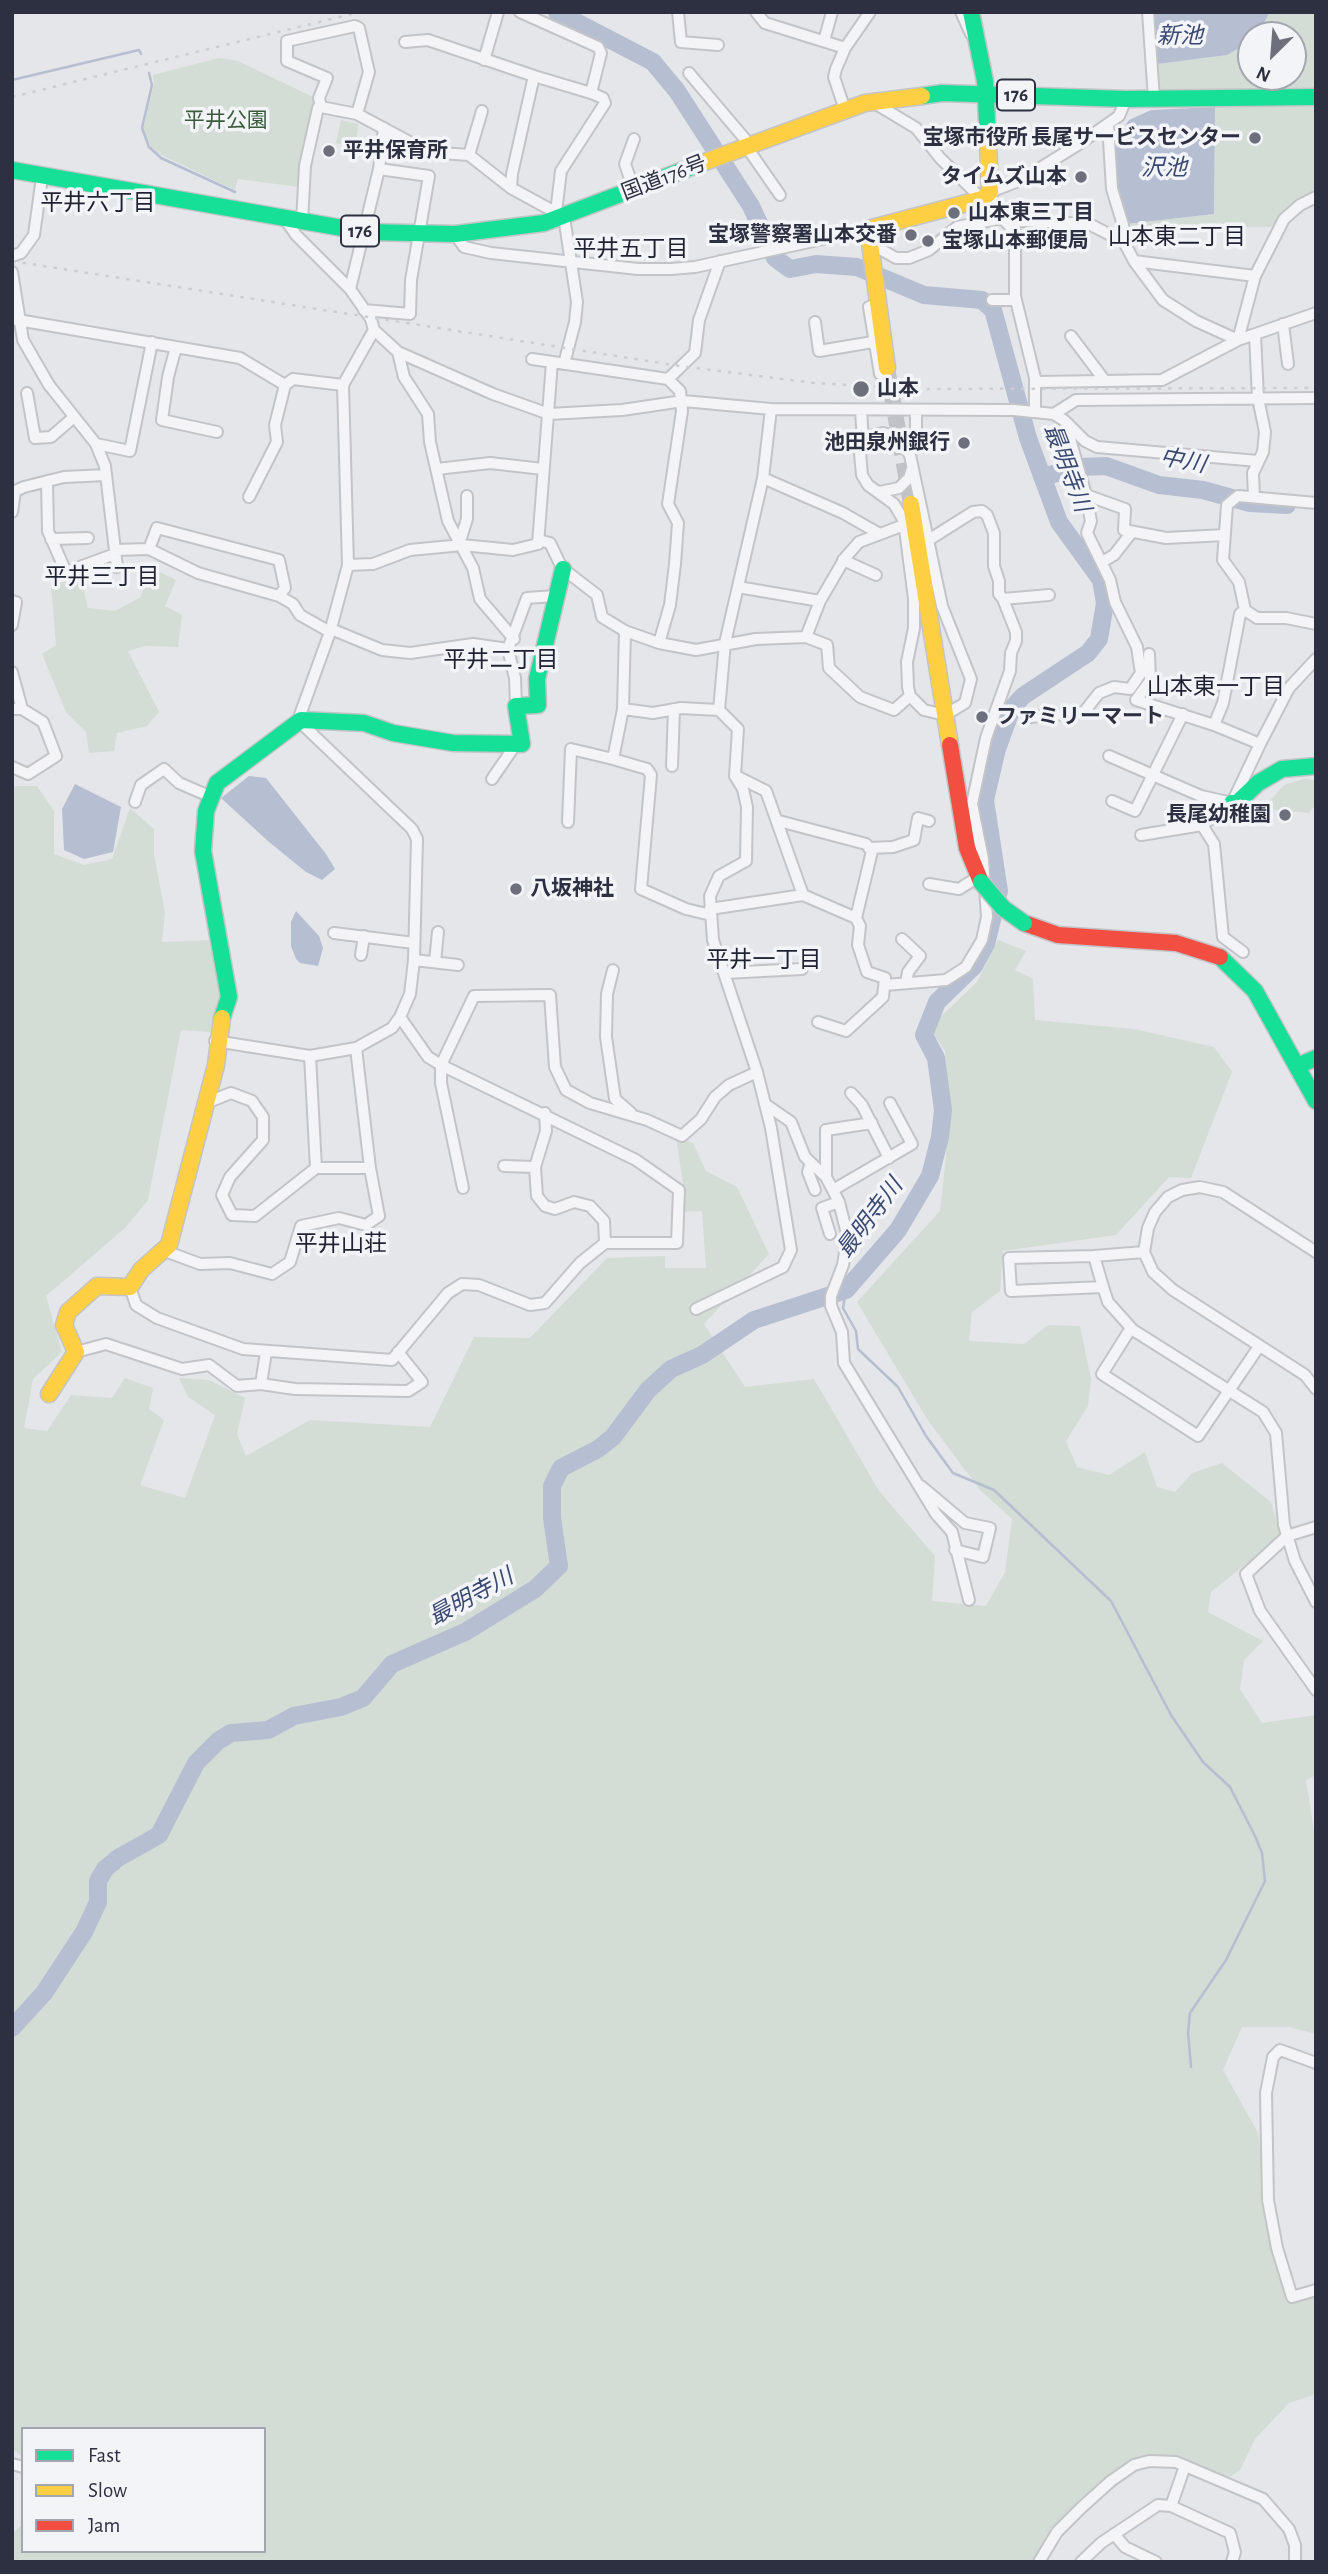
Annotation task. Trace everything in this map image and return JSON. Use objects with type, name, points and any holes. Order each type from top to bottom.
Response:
[{"type":"main road","points":[[883,371],[880,303],[870,236],[986,196],[986,93],[971,12]]},
{"type":"main road","name":"国道176号","points":[[12,170],[365,232],[455,233],[544,223],[748,145],[873,102],[942,93],[1126,99],[1316,97]]},
{"type":"main road","points":[[911,504],[967,848],[980,879],[1003,908],[1024,923],[1058,936],[1176,943],[1219,956],[1255,991],[1316,1101]]},
{"type":"main road","points":[[49,1394],[76,1352],[64,1325],[68,1312],[97,1286],[107,1284],[130,1287],[141,1270],[169,1245],[216,1065],[215,1041],[229,997],[203,852],[209,796],[224,775],[302,720],[364,723],[380,726],[393,733],[453,743],[522,744],[516,706],[538,705],[537,679],[563,569]]},
{"type":"main road","points":[[1232,803],[1237,803],[1258,783],[1282,769],[1316,766]]},
{"type":"main road","points":[[1297,1066],[1316,1058]]},
{"type":"street","points":[[484,61],[498,12]]},
{"type":"street","points":[[520,12],[598,47],[601,59],[591,93]]},
{"type":"street","points":[[678,12],[681,42],[718,45]]},
{"type":"street","points":[[756,12],[765,23],[845,48]]},
{"type":"street","points":[[824,41],[832,12]]},
{"type":"street","points":[[845,110],[834,77],[845,48],[870,12]]},
{"type":"street","points":[[961,12],[979,49]]},
{"type":"street","points":[[979,12],[979,49]]},
{"type":"street","points":[[1148,12],[1154,99]]},
{"type":"street","points":[[321,107],[320,98],[327,78],[287,61],[287,41],[355,26],[359,28],[369,72],[357,114]]},
{"type":"street","points":[[405,42],[428,40],[484,61],[603,97],[605,103],[561,171],[560,215],[571,260],[577,302],[575,322],[564,364]]},
{"type":"street","points":[[689,73],[748,145],[780,195]]},
{"type":"street","points":[[511,188],[534,76]]},
{"type":"street","points":[[986,196],[1021,180],[1108,124],[1119,116],[1126,99]]},
{"type":"street","points":[[873,102],[916,128],[940,158],[986,196],[1015,232],[1016,300],[1035,382],[1033,412]]},
{"type":"street","points":[[321,107],[357,114],[428,152],[469,155],[511,188],[560,215]]},
{"type":"street","points":[[302,222],[304,166],[318,108],[321,107]]},
{"type":"street","points":[[469,155],[482,111]]},
{"type":"street","points":[[1108,124],[1112,190],[1124,225],[1124,242],[1134,261],[1163,300],[1238,340]]},
{"type":"street","points":[[350,289],[379,169],[384,128]]},
{"type":"street","points":[[634,139],[625,164],[634,190]]},
{"type":"street","points":[[364,310],[410,314],[411,280],[429,176],[379,169]]},
{"type":"street","points":[[12,256],[21,253],[34,235],[42,177]]},
{"type":"street","points":[[1238,340],[1255,276],[1284,219],[1300,205],[1316,197]]},
{"type":"street","points":[[285,219],[296,236],[350,289],[371,319],[374,330],[398,352],[493,394],[549,414],[622,410],[683,401],[771,409],[1014,410],[1054,414],[1084,440],[1097,447],[1258,461]]},
{"type":"street","points":[[455,233],[464,247],[638,269],[671,269],[720,261],[777,246],[870,236],[896,258],[905,258],[929,250],[957,227],[1007,221],[1089,224],[1124,242]]},
{"type":"street","points":[[668,379],[695,353],[699,320],[720,261]]},
{"type":"street","points":[[1134,261],[1255,276]]},
{"type":"street","points":[[12,272],[16,318],[23,340],[49,386],[96,444],[106,475],[117,567]]},
{"type":"street","points":[[992,300],[1016,300]]},
{"type":"street","points":[[880,303],[869,307],[873,342],[883,371]]},
{"type":"street","points":[[1035,382],[1162,380],[1238,340],[1316,313]]},
{"type":"street","points":[[16,318],[240,358],[285,385]]},
{"type":"street","points":[[815,322],[819,351],[873,342]]},
{"type":"street","points":[[1283,324],[1288,364]]},
{"type":"street","points":[[215,1041],[310,1056],[356,1048],[392,1028],[410,994],[414,960],[416,839],[412,829],[338,760],[300,715],[308,685],[331,631],[348,565],[343,385],[374,330]]},
{"type":"street","points":[[1254,497],[1253,473],[1263,452],[1265,432],[1258,398],[1255,335]]},
{"type":"street","points":[[1071,336],[1105,381]]},
{"type":"street","points":[[96,444],[130,451],[152,342]]},
{"type":"street","points":[[176,346],[162,420],[216,432]]},
{"type":"street","points":[[398,352],[404,377],[428,414],[448,521],[472,568],[480,599],[511,644]]},
{"type":"street","points":[[531,359],[668,379],[676,384],[683,401],[668,504],[678,523],[670,605],[659,643]]},
{"type":"street","points":[[348,565],[373,564],[410,550],[461,543],[513,550],[538,544],[552,362]]},
{"type":"street","points":[[249,498],[277,442],[275,425],[285,385],[293,379],[343,385]]},
{"type":"street","points":[[27,393],[35,438],[51,436],[74,416]]},
{"type":"street","points":[[1054,414],[1076,400],[1316,398]]},
{"type":"street","points":[[719,710],[725,643],[763,478],[771,409]]},
{"type":"street","points":[[860,410],[863,479],[894,504],[904,525],[914,599],[914,628],[907,662],[910,696],[924,710],[946,715],[965,703],[971,679],[942,606],[912,469],[904,444],[895,436],[883,433],[870,436],[863,442]]},
{"type":"street","points":[[904,444],[916,432],[916,411]]},
{"type":"street","points":[[1030,717],[1084,712],[1104,690],[1130,689],[1139,679],[1142,665],[1137,647],[1115,602],[1111,580],[1087,533],[1091,521],[1086,495],[1065,421]]},
{"type":"street","points":[[437,469],[490,463],[543,469]]},
{"type":"street","points":[[879,492],[899,488],[909,478],[912,469]]},
{"type":"street","points":[[12,512],[13,495],[24,487],[47,481],[106,475]]},
{"type":"street","points":[[763,478],[844,513],[878,533]]},
{"type":"street","points":[[47,481],[48,531],[66,572],[115,552],[149,549],[198,573],[279,596],[293,604],[300,615],[331,631],[382,650],[410,653],[473,644],[511,644]]},
{"type":"street","points":[[1086,495],[1125,509],[1124,530],[1166,538],[1225,535]]},
{"type":"street","points":[[461,543],[467,519],[467,496]]},
{"type":"street","points":[[1316,503],[1238,496],[1227,505],[1223,560],[1239,582],[1245,610],[1257,618],[1286,618],[1316,624]]},
{"type":"street","points":[[885,985],[946,980],[972,960],[985,931],[983,859],[972,804],[986,738],[1010,671],[1011,653],[1016,641],[1016,632],[999,594],[999,581],[994,566],[994,533],[988,515],[982,511],[973,512],[927,541]]},
{"type":"street","points":[[806,637],[820,601],[843,560],[859,542],[904,525]]},
{"type":"street","points":[[149,549],[158,528],[279,560],[285,589],[279,596]]},
{"type":"street","points":[[1102,562],[1114,555],[1132,532]]},
{"type":"street","points":[[51,539],[88,538]]},
{"type":"street","points":[[538,540],[550,543],[563,569],[597,595],[602,617],[625,631],[659,643],[696,650],[756,639],[806,637],[827,645],[828,668],[860,697],[894,710],[910,696]]},
{"type":"street","points":[[843,560],[876,575]]},
{"type":"street","points":[[738,587],[820,601]]},
{"type":"street","points":[[1003,599],[1049,595]]},
{"type":"street","points":[[516,706],[511,644],[527,598],[555,596]]},
{"type":"street","points":[[12,601],[16,602],[12,625]]},
{"type":"street","points":[[1214,725],[1223,703],[1240,614],[1245,610]]},
{"type":"street","points":[[613,759],[624,709],[625,631]]},
{"type":"street","points":[[1149,654],[1150,681],[1136,700],[1214,725],[1260,744]]},
{"type":"street","points":[[1141,835],[1202,825],[1232,803],[1289,688],[1316,659]]},
{"type":"street","points":[[12,672],[17,709],[43,722],[56,756],[28,774],[12,767]]},
{"type":"street","points":[[624,709],[653,713],[674,709],[719,710],[738,729],[735,776],[743,789],[747,807],[746,861],[719,876],[710,896],[710,912],[713,940],[765,1104],[787,1214],[791,1250],[783,1267],[696,1309]]},
{"type":"street","points":[[672,766],[674,709]]},
{"type":"street","points":[[1112,801],[1135,811],[1183,714]]},
{"type":"street","points":[[492,779],[516,744]]},
{"type":"street","points":[[568,822],[571,749],[648,769],[651,775],[641,890],[687,909],[710,912],[803,895],[856,918],[860,926],[858,945],[867,972],[885,978],[883,997],[869,1008],[854,1027],[846,1031],[818,1022]]},
{"type":"street","points":[[1109,756],[1202,796],[1232,803]]},
{"type":"street","points":[[135,802],[141,785],[164,769],[179,783],[209,796]]},
{"type":"street","points":[[735,776],[766,791],[779,821],[803,895]]},
{"type":"street","points":[[869,848],[893,847],[914,840],[918,818],[929,821]]},
{"type":"street","points":[[779,821],[866,844],[872,851],[856,918]]},
{"type":"street","points":[[1202,825],[1214,844],[1223,937],[1243,952]]},
{"type":"street","points":[[929,884],[959,889],[980,879]]},
{"type":"street","points":[[435,962],[438,932]]},
{"type":"street","points":[[334,933],[414,943]]},
{"type":"street","points":[[361,955],[364,936]]},
{"type":"street","points":[[902,939],[918,954],[918,962],[908,972],[906,983]]},
{"type":"street","points":[[918,954],[927,946]]},
{"type":"street","points":[[414,960],[458,965]]},
{"type":"street","points":[[725,974],[802,969]]},
{"type":"street","points":[[613,970],[607,993],[606,1023],[615,1099],[636,1117]]},
{"type":"street","points":[[463,1188],[441,1083],[441,1065],[474,996],[550,995],[555,1067],[566,1090],[590,1104],[636,1117],[682,1136],[701,1119],[722,1091],[757,1072]]},
{"type":"street","points":[[130,1287],[135,1305],[157,1318],[243,1349],[392,1360],[449,1293],[462,1284],[479,1285],[530,1305],[545,1303],[580,1264],[605,1244],[677,1243],[679,1189],[636,1160],[428,1057],[400,1017]]},
{"type":"street","points":[[165,1251],[200,1264],[230,1263],[272,1274],[290,1262],[301,1226],[339,1218],[366,1225],[379,1216],[370,1168],[356,1048]]},
{"type":"street","points":[[310,1056],[316,1168]]},
{"type":"street","points":[[206,1103],[231,1093],[252,1101],[263,1117],[263,1140],[230,1177],[222,1195],[232,1215],[255,1216],[316,1168],[370,1168]]},
{"type":"street","points":[[851,1093],[872,1123],[889,1158]]},
{"type":"street","points":[[834,1190],[912,1144],[890,1103]]},
{"type":"street","points":[[765,1104],[791,1122],[810,1166],[826,1177],[839,1202],[847,1234],[843,1265],[831,1296],[831,1306],[845,1342],[844,1363],[936,1514],[953,1532],[955,1550],[969,1600]]},
{"type":"street","points":[[545,1113],[546,1131],[535,1167],[537,1196],[545,1206],[555,1209],[575,1202],[590,1206],[604,1221],[605,1244]]},
{"type":"street","points":[[826,1177],[826,1130],[872,1123]]},
{"type":"street","points":[[505,1166],[535,1167]]},
{"type":"street","points":[[810,1166],[808,1172],[815,1190]]},
{"type":"street","points":[[1316,1252],[1223,1192],[1200,1187],[1182,1190],[1168,1197],[1155,1212],[1148,1228],[1144,1252],[1153,1272],[1173,1290],[1258,1348],[1305,1375],[1316,1389]]},
{"type":"street","points":[[830,1234],[822,1208],[839,1202]]},
{"type":"street","points":[[1103,1287],[1011,1291],[1009,1258],[1144,1252]]},
{"type":"street","points":[[1094,1256],[1108,1302],[1131,1328],[1264,1412],[1276,1433],[1280,1460],[1278,1485],[1287,1536],[1316,1602]]},
{"type":"street","points":[[1131,1328],[1102,1374],[1198,1436],[1258,1348]]},
{"type":"street","points":[[76,1352],[106,1344],[182,1369],[209,1365],[237,1387],[261,1384],[295,1389],[408,1391],[422,1382],[398,1352]]},
{"type":"street","points":[[261,1384],[266,1352]]},
{"type":"street","points":[[921,1486],[965,1523],[990,1528],[984,1557],[955,1550]]},
{"type":"street","points":[[1316,1527],[1287,1536],[1246,1574],[1260,1611],[1316,1690]]},
{"type":"street","points":[[1316,2063],[1280,2050],[1273,2057],[1266,2093],[1269,2200],[1277,2248],[1292,2297],[1316,2290]]},
{"type":"street","points":[[1039,2562],[1057,2532],[1111,2481],[1134,2465],[1149,2462],[1176,2462],[1263,2500],[1289,2529],[1295,2545],[1295,2562]]},
{"type":"street","points":[[1171,2506],[1185,2466]]},
{"type":"street","points":[[1081,2562],[1114,2534],[1158,2505],[1171,2506],[1230,2533],[1235,2552],[1232,2562]]},
{"type":"street","points":[[1114,2534],[1125,2547],[1156,2562]]},
{"type":"green space","points":[[1270,12],[1316,12],[1316,89],[1307,89],[1307,21],[1265,21]]},
{"type":"green space","points":[[1237,49],[1238,91],[1159,93],[1157,64],[1227,55]]},
{"type":"green space","name":"平井公園","points":[[219,58],[238,61],[315,98],[300,167],[299,187],[238,179],[235,190],[153,151],[143,130],[154,84],[153,75]]},
{"type":"green space","points":[[1215,107],[1315,107],[1316,194],[1275,227],[1214,227],[1128,236],[1126,224],[1214,214]]},
{"type":"green space","points":[[341,120],[358,124],[356,149],[336,143]]},
{"type":"green space","points":[[148,566],[176,580],[165,606],[182,615],[178,647],[144,646],[128,651],[159,712],[147,726],[117,733],[114,751],[89,753],[86,732],[66,712],[42,654],[56,645],[51,586],[80,576],[88,608],[115,611],[141,597]]},
{"type":"green space","points":[[1304,779],[1316,780],[1316,804],[1309,813],[1269,809],[1266,805],[1284,785]]},
{"type":"green space","points":[[15,786],[37,786],[54,811],[54,854],[84,865],[112,859],[130,808],[154,829],[154,854],[165,913],[162,942],[209,940],[220,997],[210,1032],[181,1030],[148,1200],[125,1228],[46,1296],[62,1352],[33,1379],[24,1428],[47,1431],[71,1395],[112,1398],[125,1378],[153,1388],[149,1409],[164,1420],[140,1485],[185,1498],[215,1415],[188,1397],[179,1378],[209,1380],[245,1398],[237,1434],[246,1456],[310,1420],[430,1427],[474,1337],[530,1338],[607,1258],[665,1256],[665,1268],[706,1268],[702,1211],[681,1212],[683,1183],[676,1138],[693,1143],[706,1171],[737,1187],[769,1254],[704,1324],[745,1387],[814,1379],[879,1491],[935,1556],[932,1601],[986,1606],[1005,1572],[1012,1519],[980,1490],[927,1419],[857,1302],[940,1211],[946,1157],[945,1051],[934,1034],[933,1024],[977,982],[998,940],[1026,951],[1015,970],[1033,979],[1035,1020],[1134,1029],[1214,1047],[1232,1072],[1191,1178],[1169,1177],[1116,1235],[1003,1251],[1000,1291],[972,1312],[969,1341],[1024,1344],[1048,1325],[1080,1326],[1091,1379],[1088,1406],[1066,1441],[1077,1467],[1109,1475],[1145,1452],[1157,1487],[1175,1492],[1192,1473],[1222,1463],[1271,1502],[1281,1536],[1211,1592],[1208,1612],[1263,1641],[1244,1660],[1240,1689],[1262,1723],[1316,1715],[1316,1775],[1306,1780],[1316,1844],[1316,2034],[1289,2027],[1242,2027],[1223,2070],[1258,2133],[1275,2262],[1288,2302],[1316,2294],[1316,2394],[1289,2403],[1255,2439],[1240,2470],[1230,2477],[1190,2461],[1160,2456],[1139,2458],[1083,2497],[1052,2529],[1032,2562],[12,2562],[12,2534],[21,2526],[21,2553],[266,2553],[266,2427],[21,2427],[21,2456],[12,2449],[12,797]]},
{"type":"water","name":"新池","points":[[1153,12],[1270,12],[1265,21],[1237,21],[1237,49],[1227,55],[1157,64]]},
{"type":"water","name":"沢池","points":[[1215,107],[1214,214],[1126,224],[1115,191],[1115,147],[1116,139],[1129,120],[1151,110]]},
{"type":"water","points":[[249,776],[266,778],[326,854],[335,869],[322,880],[306,872],[269,842],[221,798]]},
{"type":"water","points":[[75,784],[121,807],[113,852],[84,859],[64,850],[62,809]]},
{"type":"water","points":[[296,911],[319,936],[323,948],[318,966],[300,963],[296,959],[291,946],[291,922]]},
{"type":"waterway","name":"最明寺川","points":[[12,2028],[44,1993],[84,1932],[98,1902],[98,1881],[105,1869],[118,1858],[159,1835],[196,1763],[218,1741],[231,1733],[268,1730],[294,1716],[341,1707],[363,1698],[392,1664],[465,1632],[535,1589],[559,1566],[552,1518],[552,1486],[561,1468],[598,1449],[613,1437],[648,1390],[671,1369],[702,1355],[754,1320],[846,1290],[898,1230],[930,1176],[940,1137],[943,1110],[936,1058],[924,1035],[937,1002],[974,966],[986,944],[999,891],[985,800],[997,749],[1012,708],[1023,696],[1088,653],[1099,639],[1105,603],[1101,580],[1059,522],[1028,438],[993,310],[982,300],[924,295],[857,267],[816,264],[790,269],[775,258],[751,206],[677,91],[653,62],[557,12]]},
{"type":"waterway","points":[[12,80],[139,50],[141,54]]},
{"type":"waterway","points":[[149,73],[152,85],[142,128],[149,147],[161,158],[235,192]]},
{"type":"waterway","name":"中川","points":[[1042,477],[1080,467],[1106,466],[1159,485],[1203,490],[1250,503],[1287,505]]},
{"type":"waterway","points":[[846,1290],[843,1308],[856,1331],[858,1349],[898,1387],[926,1436],[953,1473],[994,1490],[1111,1601],[1171,1715],[1203,1762],[1230,1787],[1255,1836],[1262,1853],[1265,1881],[1226,1960],[1190,2013],[1188,2032],[1191,2067]]},
{"type":"tunnel","points":[[887,368],[911,504]]},
{"type":"railway","points":[[12,97],[360,12]]},
{"type":"railway","points":[[12,261],[680,366],[814,383],[927,389],[1316,388]]},
{"type":"traffic: fast","points":[[971,12],[985,81],[988,141]]},
{"type":"traffic: fast","points":[[922,96],[942,93],[1126,99],[1316,97]]},
{"type":"traffic: fast","points":[[12,170],[365,232],[455,234],[544,223],[702,163]]},
{"type":"traffic: fast","points":[[222,1018],[229,997],[203,851],[206,811],[217,783],[301,720],[364,723],[393,733],[453,743],[522,744],[516,706],[538,705],[537,679],[563,569]]},
{"type":"traffic: fast","points":[[1232,803],[1237,803],[1258,783],[1282,769],[1316,766]]},
{"type":"traffic: fast","points":[[981,882],[1003,908],[1024,923]]},
{"type":"traffic: fast","points":[[1220,957],[1255,991],[1316,1101]]},
{"type":"traffic: fast","points":[[1297,1066],[1316,1058]]},
{"type":"traffic: slow","points":[[702,163],[865,103],[922,96]]},
{"type":"traffic: slow","points":[[887,368],[868,229],[982,199],[990,192],[988,141]]},
{"type":"traffic: slow","points":[[911,504],[950,745]]},
{"type":"traffic: slow","points":[[49,1394],[76,1352],[64,1325],[68,1312],[97,1286],[130,1287],[141,1270],[169,1245],[216,1065],[222,1018]]},
{"type":"traffic: jam","points":[[950,745],[967,848],[981,882]]},
{"type":"traffic: jam","points":[[1024,923],[1058,935],[1176,943],[1220,957]]},
{"type":"place","name":"宝塚市役所 長尾サービスセンター","points":[[1255,138]]},
{"type":"place","name":"平井保育所","points":[[329,151]]},
{"type":"place","name":"タイムズ山本","points":[[1081,177]]},
{"type":"place","name":"山本東三丁目","points":[[954,213]]},
{"type":"place","name":"宝塚警察署山本交番","points":[[911,235]]},
{"type":"place","name":"宝塚山本郵便局","points":[[928,241]]},
{"type":"place","name":"山本","points":[[861,389]]},
{"type":"place","name":"池田泉州銀行","points":[[964,443]]},
{"type":"place","name":"ファミリーマート","points":[[982,717]]},
{"type":"place","name":"長尾幼稚園","points":[[1285,815]]},
{"type":"place","name":"八坂神社","points":[[516,889]]},
{"type":"district","name":"平井六丁目","points":[[98,203]]},
{"type":"district","name":"山本東二丁目","points":[[1177,237]]},
{"type":"district","name":"平井五丁目","points":[[631,249]]},
{"type":"district","name":"平井三丁目","points":[[102,577]]},
{"type":"district","name":"平井二丁目","points":[[501,660]]},
{"type":"district","name":"山本東一丁目","points":[[1216,687]]},
{"type":"district","name":"平井一丁目","points":[[764,960]]},
{"type":"district","name":"平井山荘","points":[[341,1244]]}]
